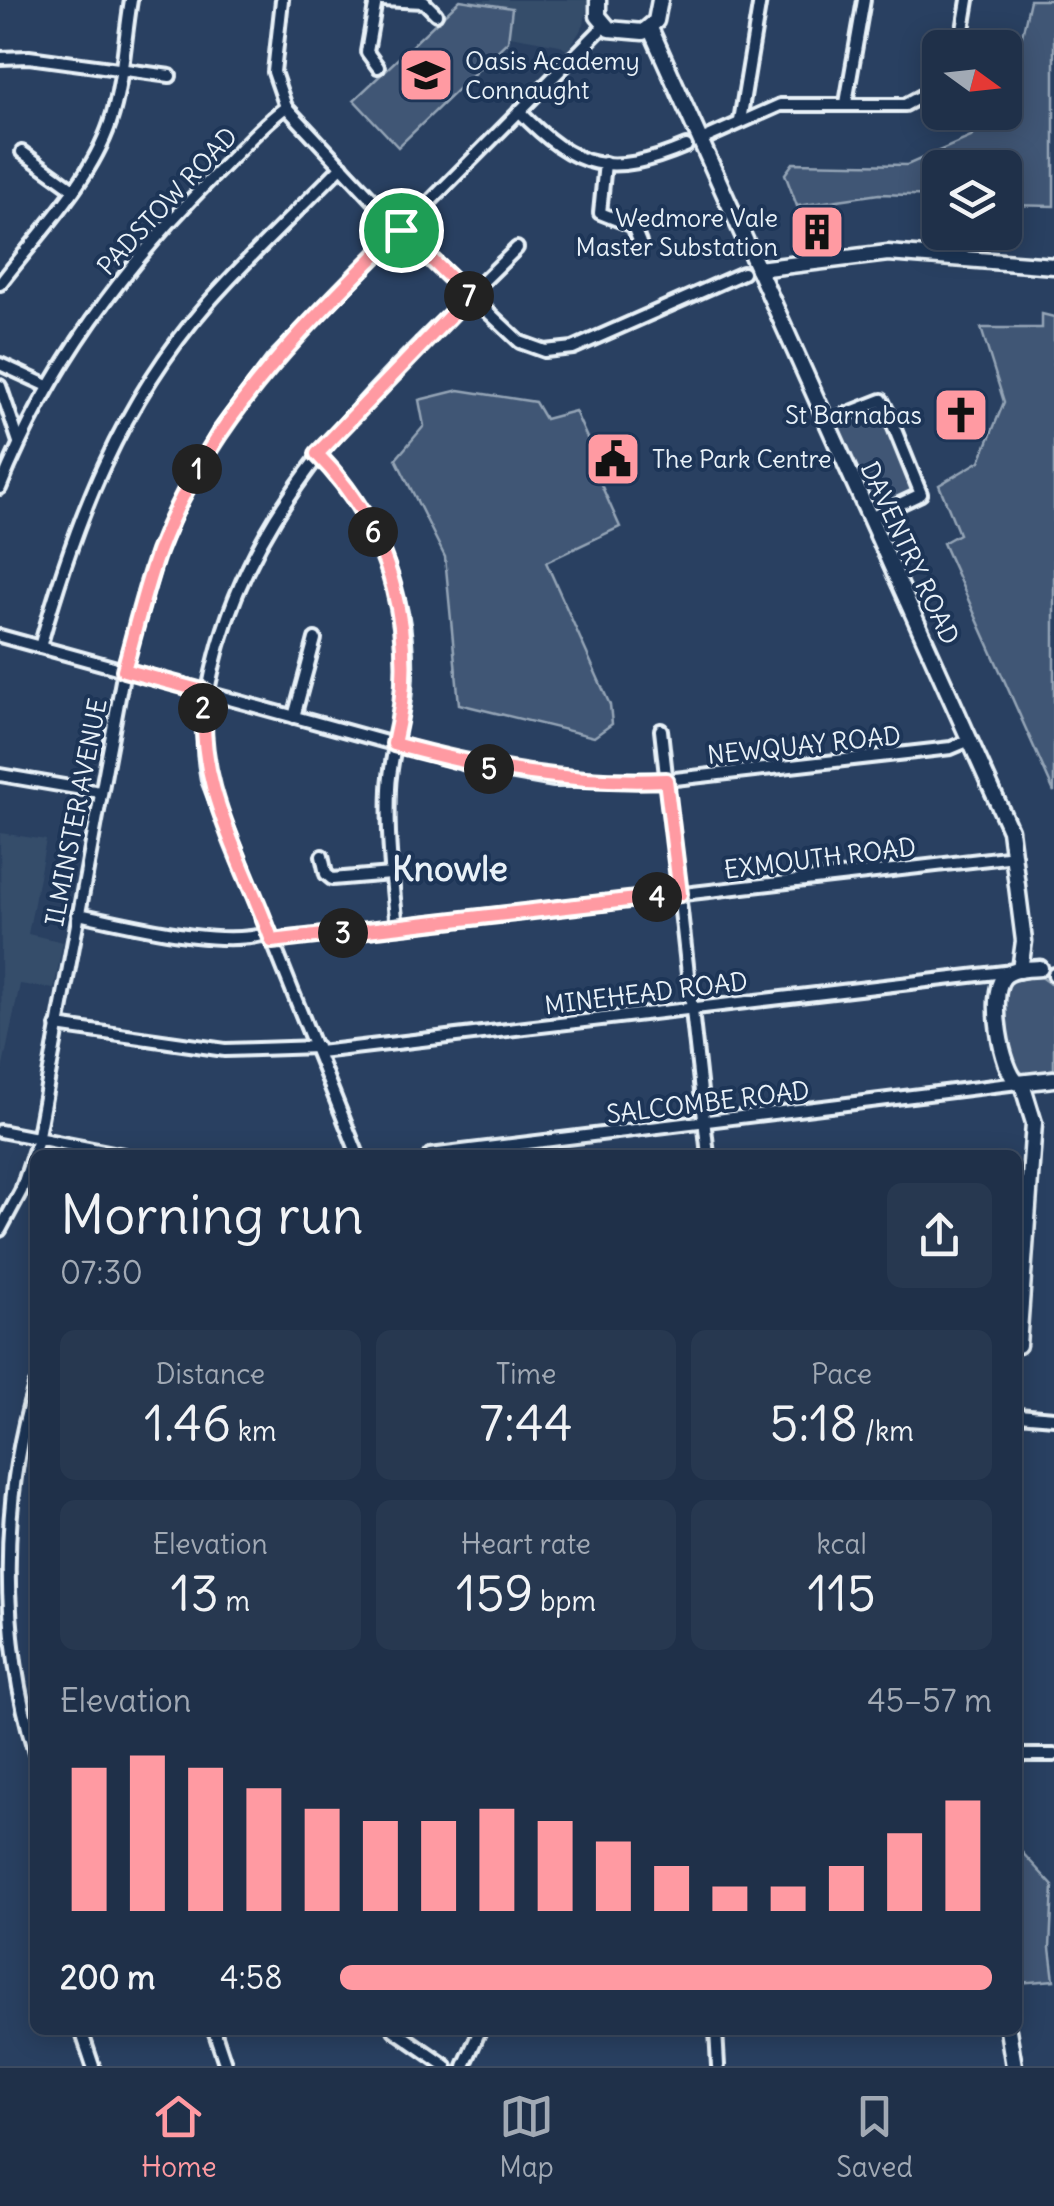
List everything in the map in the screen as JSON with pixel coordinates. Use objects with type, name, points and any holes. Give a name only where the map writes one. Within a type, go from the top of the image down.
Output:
[{"type":"street","points":[[0,284],[72,188],[106,134],[121,71],[131,0]]},
{"type":"street","points":[[282,0],[274,72],[286,107],[401,230],[520,342],[558,351],[751,271],[888,253],[1054,266]]},
{"type":"street","points":[[378,67],[367,52],[379,0],[424,2],[436,14]]},
{"type":"street","points":[[598,0],[598,14],[606,26],[618,32],[650,28],[660,0]]},
{"type":"street","points":[[740,121],[760,0]]},
{"type":"street","points":[[846,103],[864,0]]},
{"type":"street","points":[[963,30],[968,0]]},
{"type":"street","name":"ILMINSTER AVENUE","points":[[33,1150],[124,670],[158,552],[219,432],[274,359],[606,26]]},
{"type":"street","name":"DAVENTRY ROAD","points":[[650,28],[693,143],[826,422],[1010,830],[1024,941],[1031,960],[1050,973]]},
{"type":"street","points":[[0,58],[28,57],[170,76]]},
{"type":"street","points":[[519,112],[561,152],[605,163],[648,161],[784,104],[905,105],[922,96]]},
{"type":"street","name":"PADSTOW ROAD","points":[[0,488],[48,386],[88,322],[140,254],[286,107]]},
{"type":"street","points":[[22,152],[72,188]]},
{"type":"street","points":[[605,163],[600,213],[634,226],[640,244]]},
{"type":"street","points":[[40,647],[87,498],[144,391],[207,304],[342,166]]},
{"type":"street","points":[[356,1150],[208,780],[202,739],[206,692],[248,565],[277,510],[317,454],[517,248]]},
{"type":"street","points":[[0,364],[48,386]]},
{"type":"street","points":[[0,386],[19,442]]},
{"type":"street","points":[[826,422],[882,400],[887,410],[920,494],[870,518]]},
{"type":"street","points":[[317,454],[361,510],[396,592],[406,679],[389,786],[397,927]]},
{"type":"street","name":"NEWQUAY ROAD","points":[[0,636],[394,744],[498,771],[553,780],[666,780],[951,748],[970,740]]},
{"type":"street","points":[[294,717],[315,639]]},
{"type":"street","points":[[661,730],[707,1150]]},
{"type":"street","points":[[0,775],[100,792]]},
{"type":"street","points":[[322,856],[326,874],[332,879],[391,874]]},
{"type":"street","name":"EXMOUTH ROAD","points":[[78,914],[190,933],[271,937],[397,927],[1016,856]]},
{"type":"street","name":"DAVENTRY ROAD","points":[[1017,971],[1024,941]]},
{"type":"street","points":[[996,996],[1000,981],[1017,971],[1050,973]]},
{"type":"street","name":"MINEHEAD ROAD","points":[[57,1026],[181,1046],[288,1051],[1017,971]]},
{"type":"street","points":[[977,975],[991,980],[996,996],[1004,1062],[1001,1079],[991,1088]]},
{"type":"street","points":[[1004,1062],[1020,1084],[1034,1123]]},
{"type":"street","points":[[1020,1084],[1053,1080]]},
{"type":"street","points":[[1022,1290],[1034,1123],[1053,1080]]},
{"type":"street","name":"SALCOMBE ROAD","points":[[473,1150],[1020,1084]]},
{"type":"street","points":[[0,1131],[85,1150]]},
{"type":"street","name":"ILMINSTER AVENUE","points":[[0,1230],[21,1192],[30,1160]]},
{"type":"street","points":[[30,1406],[10,1485],[2,1614],[30,1737]]},
{"type":"street","points":[[1022,1416],[1054,1418]]},
{"type":"street","points":[[1022,1756],[1054,1755]]},
{"type":"street","points":[[83,2035],[93,2066]]},
{"type":"street","points":[[216,2035],[226,2066]]},
{"type":"street","points":[[401,2035],[446,2066]]},
{"type":"street","points":[[464,2066],[478,2035]]},
{"type":"street","points":[[716,2035],[718,2066]]},
{"type":"street","points":[[1009,2035],[1014,2066]]},
{"type":"shaded area","name":"Oasis Academy Connaught","points":[[460,0],[588,0],[584,25],[567,51],[560,45],[510,36],[398,147],[354,100]]},
{"type":"shaded area","name":"Oasis Academy Connaught","points":[[460,0],[512,8],[508,41],[398,147],[354,100]]},
{"type":"shaded area","points":[[1030,0],[1054,0],[1054,206],[1022,205],[1022,150],[941,150],[979,130],[1022,130],[1022,36]]},
{"type":"shaded area","points":[[922,158],[922,195],[879,194],[797,206],[785,174],[793,163],[907,165]]},
{"type":"shaded area","points":[[1042,314],[1054,317],[1054,792],[943,543],[959,534],[939,485],[980,461],[1004,402],[981,328],[1042,328]]},
{"type":"shaded area","points":[[459,390],[535,402],[545,419],[575,411],[595,456],[591,462],[620,527],[546,562],[610,705],[612,724],[594,737],[459,704],[445,557],[396,459],[424,426],[419,400]]},
{"type":"shaded area","points":[[874,406],[884,412],[919,492],[873,512],[834,424]]},
{"type":"shaded area","points":[[0,833],[46,840],[28,934],[63,942],[54,989],[20,984],[2,1071]]},
{"type":"shaded area","points":[[1037,974],[1054,986],[1054,1069],[1025,1076],[1011,1061],[1002,992],[1013,978]]},
{"type":"shaded area","points":[[1022,1852],[1053,1886],[1050,1948],[1054,1980],[1022,1983]]},
{"type":"place","name":"Oasis Academy Connaught","points":[[426,75]]},
{"type":"place","name":"Wedmore Vale Master Substation","points":[[817,232]]},
{"type":"place","name":"St Barnabas","points":[[961,415]]},
{"type":"place","name":"The Park Centre","points":[[613,459]]},
{"type":"district","name":"Knowle","points":[[450,869]]},
{"type":"route","points":[[401,230],[469,296],[317,454],[361,510],[396,592],[406,679],[394,744],[498,771],[553,780],[666,780],[680,894],[272,941],[208,780],[202,739],[206,692],[124,670],[158,552],[182,498],[219,432],[274,359],[401,230]]}]
